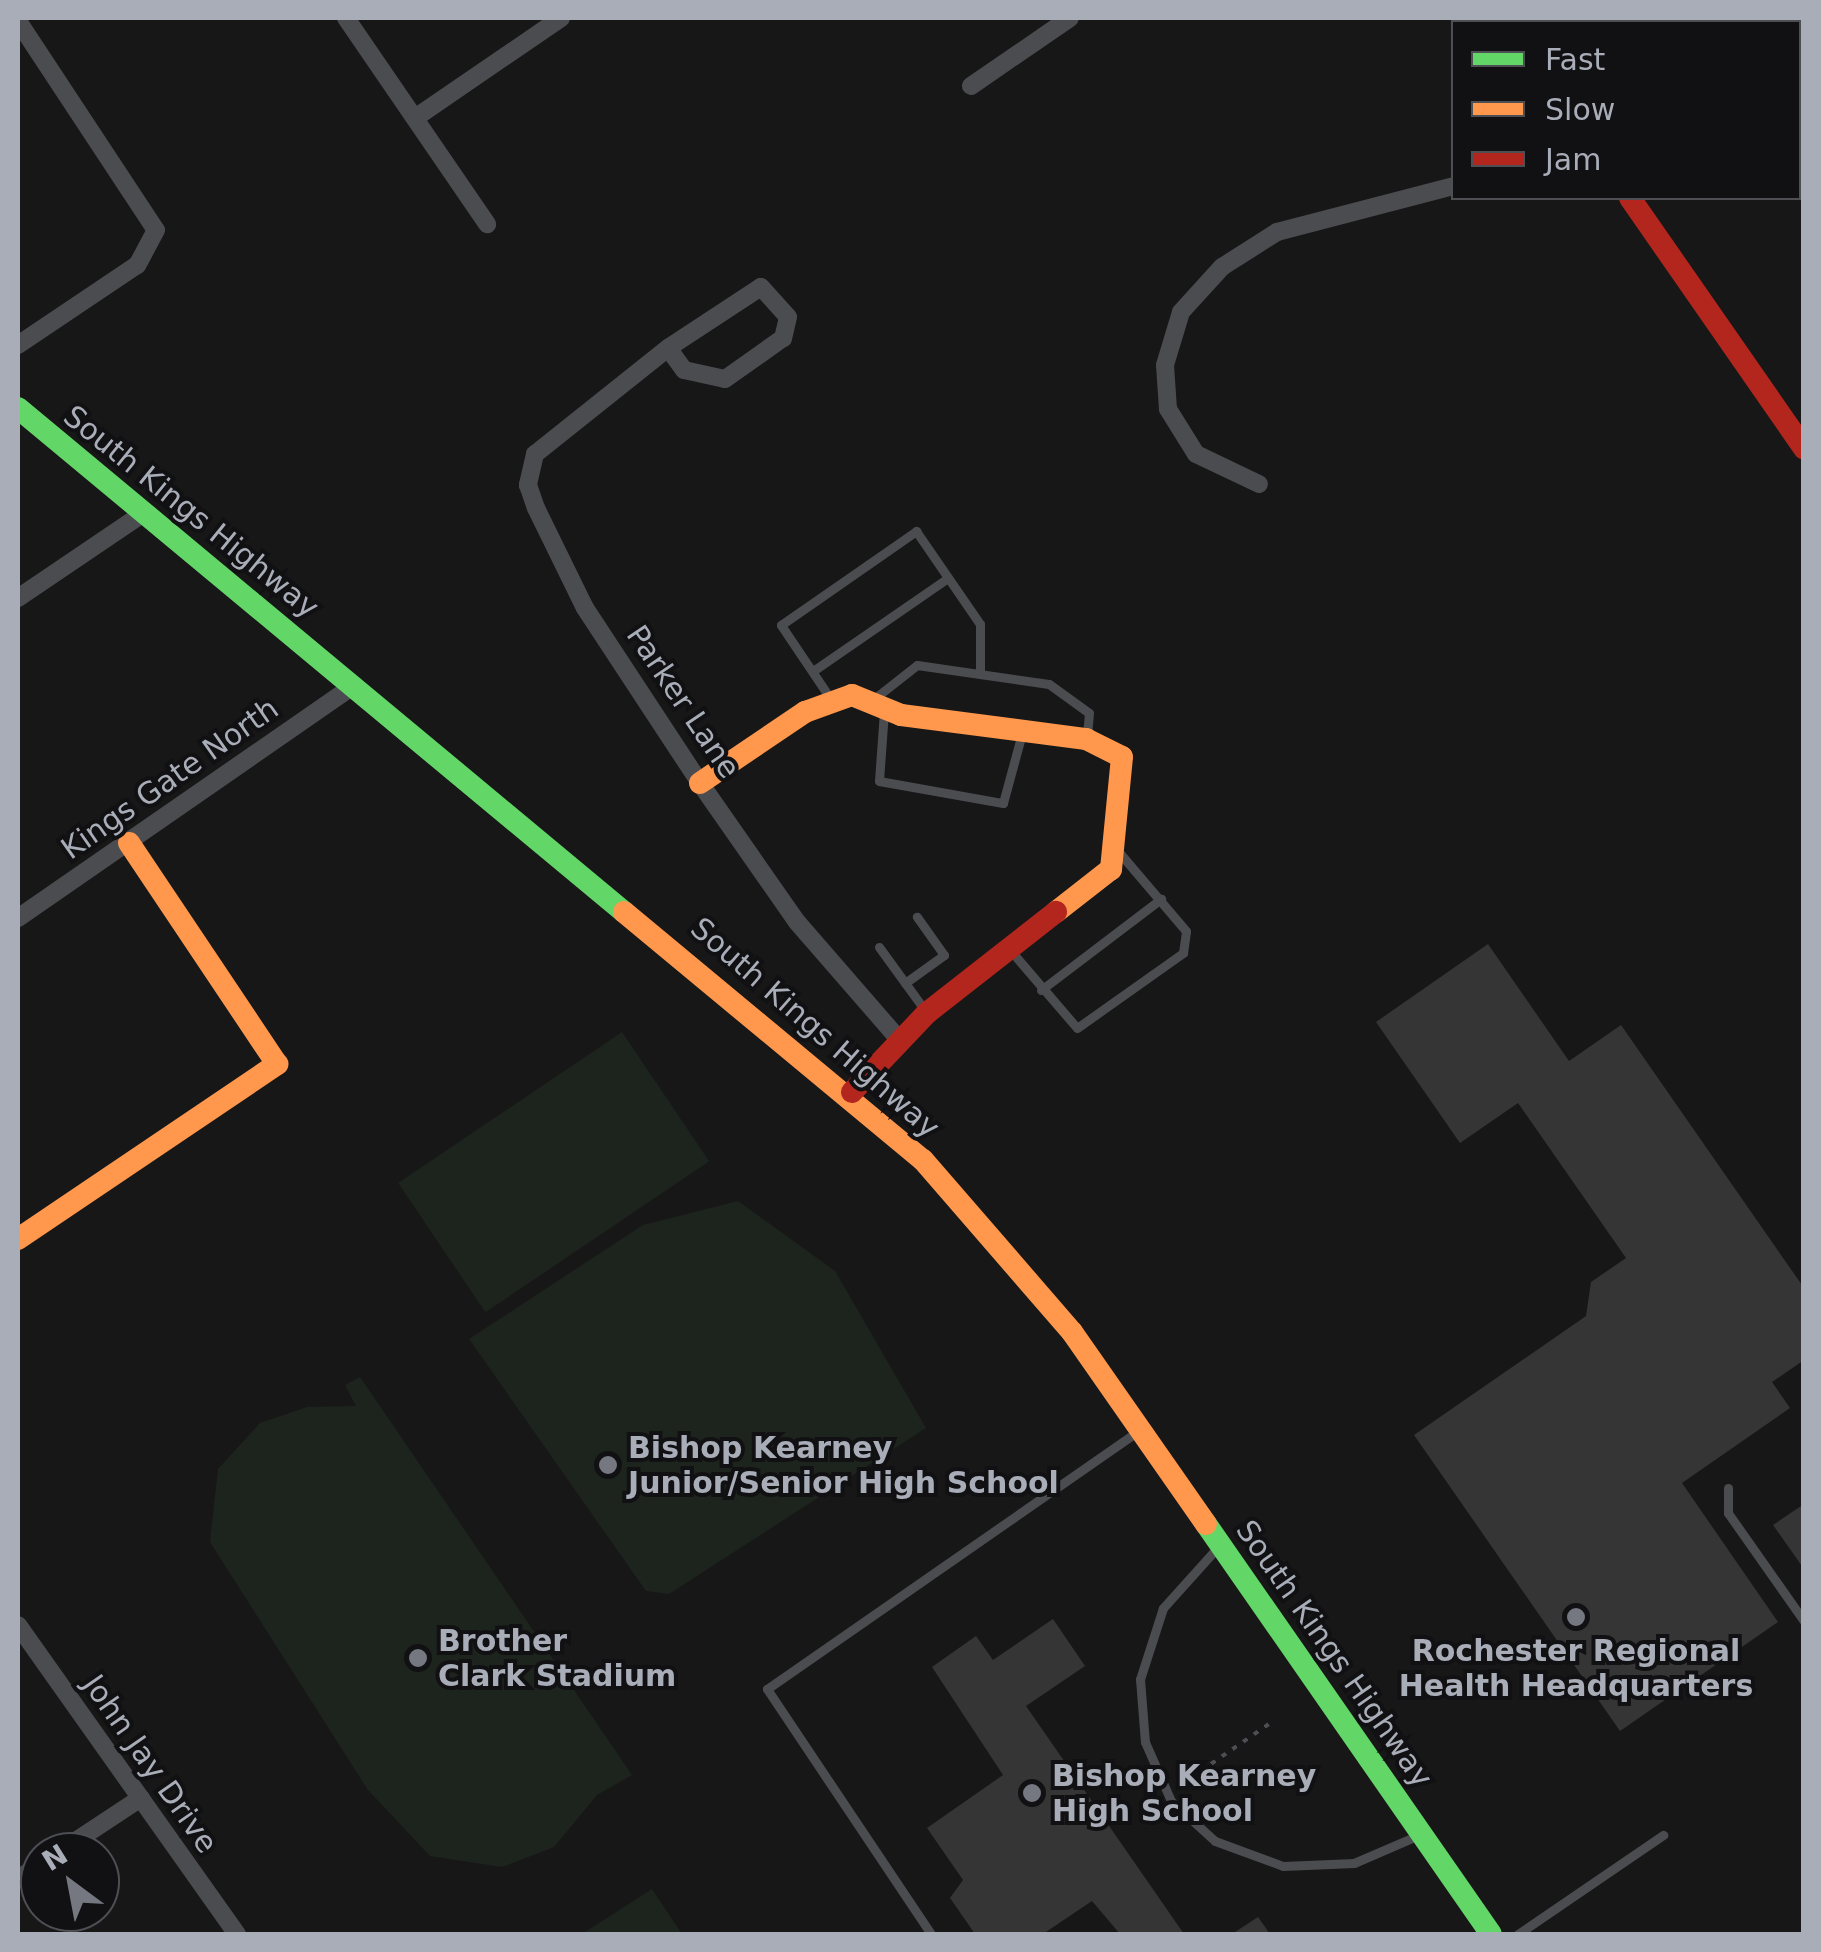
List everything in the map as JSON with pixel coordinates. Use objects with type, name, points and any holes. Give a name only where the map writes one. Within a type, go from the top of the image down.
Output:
[{"type":"main road","points":[[1631,200],[1804,448]]},
{"type":"main road","name":"South Kings Highway","points":[[18,408],[852,1092],[1000,1240],[1142,1429],[1491,1934]]},
{"type":"main road","points":[[700,783],[830,698],[880,703],[1022,733],[1086,739],[1122,757],[1116,849],[1101,880],[926,1012],[852,1092]]},
{"type":"main road","points":[[18,1239],[277,1064],[129,843]]},
{"type":"street","points":[[346,18],[487,224]]},
{"type":"street","points":[[416,118],[561,18]]},
{"type":"street","points":[[971,86],[1070,18]]},
{"type":"street","points":[[18,20],[156,230],[137,265],[18,345]]},
{"type":"street","points":[[1259,484],[1196,454],[1168,409],[1165,365],[1182,312],[1222,267],[1278,232],[1451,187]]},
{"type":"street","name":"Parker Lane","points":[[668,348],[698,380],[725,379],[784,338],[788,317],[770,291],[750,289],[668,348],[535,454],[528,485],[585,608],[700,783],[796,922],[898,1038]]},
{"type":"street","points":[[18,598],[145,512]]},
{"type":"street","name":"Kings Gate North","points":[[18,918],[354,685]]},
{"type":"street","name":"John Jay Drive","points":[[18,1625],[237,1934]]},
{"type":"street","points":[[89,1832],[141,1798]]},
{"type":"lane","points":[[830,698],[780,625],[916,531],[980,624],[980,672]]},
{"type":"lane","points":[[813,671],[948,578]]},
{"type":"lane","points":[[1022,733],[1003,802],[888,784],[875,773],[880,703],[917,665],[980,672],[1074,694],[1089,713],[1086,739]]},
{"type":"lane","points":[[1010,949],[1076,1028],[1169,964],[1188,942],[1161,899],[1116,849]]},
{"type":"lane","points":[[1041,990],[1161,899]]},
{"type":"lane","points":[[905,983],[944,955],[916,917]]},
{"type":"lane","points":[[879,947],[926,1012]]},
{"type":"lane","points":[[931,1934],[768,1689],[1142,1429]]},
{"type":"lane","points":[[1728,1488],[1728,1513],[1804,1620]]},
{"type":"lane","points":[[1221,1544],[1163,1608],[1145,1652],[1139,1709],[1167,1794],[1215,1840],[1283,1866],[1354,1863],[1422,1834]]},
{"type":"lane","points":[[1518,1934],[1664,1835]]},
{"type":"path","points":[[1167,1794],[1269,1724]]},
{"type":"shaded area","points":[[622,1032],[709,1161],[485,1312],[398,1183]]},
{"type":"shaded area","points":[[738,1201],[835,1271],[926,1428],[669,1594],[646,1591],[469,1339],[643,1225]]},
{"type":"shaded area","name":"Brother Clark Stadium","points":[[360,1377],[632,1775],[597,1795],[554,1847],[502,1867],[430,1856],[368,1790],[210,1542],[218,1469],[260,1423],[307,1407],[356,1406],[345,1385]]},
{"type":"shaded area","points":[[652,1889],[682,1934],[582,1934]]},
{"type":"building","points":[[1488,944],[1569,1061],[1621,1025],[1804,1288],[1804,1360],[1772,1382],[1790,1408],[1682,1483],[1778,1622],[1620,1731],[1414,1435],[1586,1316],[1591,1282],[1626,1258],[1518,1103],[1460,1143],[1376,1022]]},
{"type":"building","points":[[1804,1504],[1804,1569],[1773,1525]]},
{"type":"building","name":"Bishop Kearney High School","points":[[1053,1619],[1085,1666],[1026,1706],[1184,1934],[1120,1934],[1092,1901],[1043,1934],[975,1934],[950,1898],[963,1880],[927,1828],[1003,1775],[932,1667],[976,1636],[993,1660]]},
{"type":"building","name":"Bishop Kearney High School","points":[[1258,1917],[1270,1934],[1232,1934]]},
{"type":"traffic: fast","points":[[18,408],[624,912]]},
{"type":"traffic: fast","points":[[1206,1524],[1491,1934]]},
{"type":"traffic: slow","points":[[700,783],[805,712],[852,695],[901,715],[1086,739],[1122,757],[1111,869],[1056,912]]},
{"type":"traffic: slow","points":[[18,1239],[277,1064],[129,843]]},
{"type":"traffic: slow","points":[[624,912],[923,1160],[1072,1332],[1206,1524]]},
{"type":"traffic: jam","points":[[1631,200],[1804,448]]},
{"type":"traffic: jam","points":[[852,1092],[927,1013],[1056,912]]},
{"type":"place","name":"Bishop Kearney Junior/Senior High School","points":[[608,1465]]},
{"type":"place","name":"Rochester Regional Health Headquarters","points":[[1576,1617]]},
{"type":"place","name":"Brother Clark Stadium","points":[[418,1658]]},
{"type":"place","name":"Bishop Kearney High School","points":[[1032,1793]]}]
